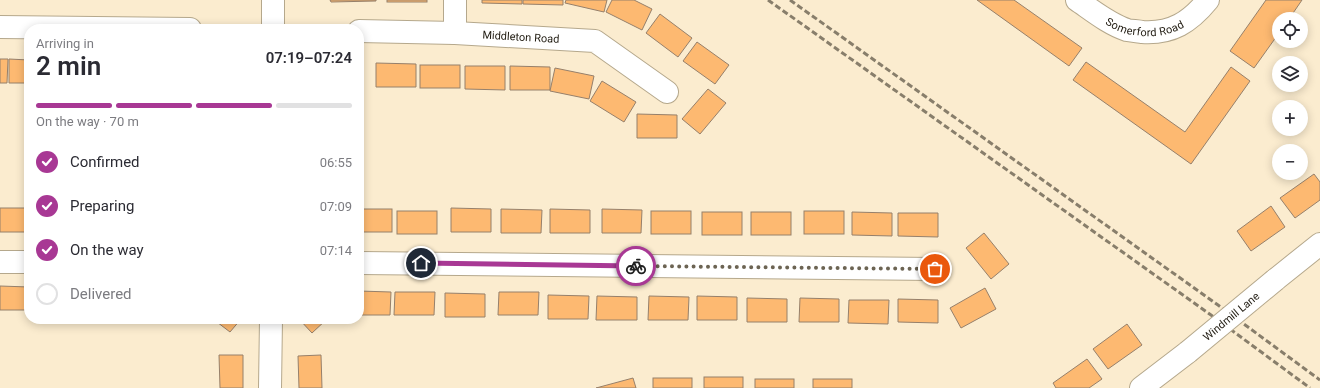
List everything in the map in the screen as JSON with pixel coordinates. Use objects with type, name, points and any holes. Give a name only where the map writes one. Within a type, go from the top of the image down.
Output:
[{"type":"street","points":[[273,0],[273,24]]},
{"type":"street","points":[[455,0],[455,33]]},
{"type":"street","name":"Somerford Road","points":[[1077,0],[1103,18],[1128,30],[1152,32],[1178,27],[1196,15],[1208,0]]},
{"type":"street","points":[[0,27],[24,27]]},
{"type":"street","name":"Middleton Road","points":[[364,31],[455,33],[595,41],[667,92]]},
{"type":"street","name":"Windmill Lane","points":[[1141,388],[1188,352],[1320,244]]},
{"type":"street","points":[[0,262],[24,262]]},
{"type":"street","points":[[364,263],[935,269]]},
{"type":"street","points":[[270,388],[271,324]]},
{"type":"building","points":[[330,0],[376,0],[376,1],[331,2]]},
{"type":"building","points":[[387,0],[427,0],[427,2],[387,2]]},
{"type":"building","points":[[482,0],[522,0],[522,4],[482,3]]},
{"type":"building","points":[[523,0],[563,0],[563,5],[523,4]]},
{"type":"building","points":[[566,0],[607,0],[604,12],[565,3]]},
{"type":"building","points":[[612,0],[634,0],[652,9],[642,30],[606,12]]},
{"type":"building","points":[[977,0],[1014,0],[1082,48],[1069,66]]},
{"type":"building","points":[[1266,0],[1302,0],[1294,12],[1272,12],[1272,43],[1254,68],[1230,51]]},
{"type":"building","points":[[660,14],[692,38],[678,57],[646,33]]},
{"type":"building","points":[[697,42],[729,65],[715,84],[683,61]]},
{"type":"building","points":[[0,59],[8,59],[7,83],[0,83]]},
{"type":"building","points":[[9,59],[24,60],[24,83],[9,83]]},
{"type":"building","points":[[1086,62],[1185,132],[1231,67],[1250,81],[1191,164],[1073,80]]},
{"type":"building","points":[[376,63],[416,64],[416,87],[376,87]]},
{"type":"building","points":[[420,65],[460,65],[460,88],[420,88]]},
{"type":"building","points":[[465,66],[505,66],[505,90],[465,89]]},
{"type":"building","points":[[510,66],[550,67],[550,90],[510,90]]},
{"type":"building","points":[[555,68],[594,76],[589,99],[550,91]]},
{"type":"building","points":[[602,81],[636,102],[624,122],[590,101]]},
{"type":"building","points":[[708,89],[726,103],[700,134],[682,119]]},
{"type":"building","points":[[637,114],[677,115],[677,138],[637,138]]},
{"type":"building","points":[[1314,174],[1320,182],[1320,200],[1295,218],[1280,198],[1306,180],[1308,180],[1308,178]]},
{"type":"building","points":[[1271,206],[1285,227],[1251,251],[1237,231]]},
{"type":"building","points":[[0,208],[24,208],[24,232],[0,232]]},
{"type":"building","points":[[451,208],[491,209],[491,232],[451,232]]},
{"type":"building","points":[[364,209],[392,209],[392,232],[364,232]]},
{"type":"building","points":[[501,209],[542,210],[541,233],[501,233]]},
{"type":"building","points":[[550,209],[590,210],[590,233],[550,233]]},
{"type":"building","points":[[602,209],[642,210],[641,233],[602,233]]},
{"type":"building","points":[[397,211],[437,211],[437,234],[397,234]]},
{"type":"building","points":[[651,211],[691,211],[691,234],[651,234]]},
{"type":"building","points":[[804,211],[844,211],[844,234],[804,234]]},
{"type":"building","points":[[702,212],[742,212],[742,235],[702,235]]},
{"type":"building","points":[[751,212],[791,212],[791,235],[751,235]]},
{"type":"building","points":[[852,212],[892,213],[892,236],[852,235]]},
{"type":"building","points":[[898,213],[938,213],[938,237],[898,236]]},
{"type":"building","points":[[984,233],[1009,264],[991,279],[966,248]]},
{"type":"building","points":[[0,286],[24,287],[24,310],[0,310]]},
{"type":"building","points":[[985,288],[996,309],[961,328],[950,308]]},
{"type":"building","points":[[364,291],[391,292],[390,315],[364,315]]},
{"type":"building","points":[[395,292],[435,292],[434,315],[394,315]]},
{"type":"building","points":[[499,292],[539,292],[538,315],[498,315]]},
{"type":"building","points":[[445,293],[485,294],[485,317],[445,317]]},
{"type":"building","points":[[548,295],[589,296],[588,319],[548,319]]},
{"type":"building","points":[[597,296],[637,297],[637,320],[596,320]]},
{"type":"building","points":[[649,296],[689,297],[688,320],[648,320]]},
{"type":"building","points":[[697,296],[737,297],[737,320],[697,320]]},
{"type":"building","points":[[747,298],[787,299],[787,322],[747,322]]},
{"type":"building","points":[[800,298],[839,299],[839,322],[799,322]]},
{"type":"building","points":[[898,299],[938,300],[938,323],[898,322]]},
{"type":"building","points":[[849,300],[889,300],[888,324],[848,323]]},
{"type":"building","points":[[220,324],[237,324],[230,332]]},
{"type":"building","points":[[304,324],[322,324],[312,333]]},
{"type":"building","points":[[1127,324],[1142,345],[1108,369],[1093,349]]},
{"type":"building","points":[[219,355],[243,355],[243,388],[220,388]]},
{"type":"building","points":[[321,355],[322,388],[299,388],[298,356]]},
{"type":"building","points":[[1087,359],[1102,379],[1089,388],[1056,388],[1053,383]]},
{"type":"building","points":[[704,377],[743,377],[743,388],[704,388]]},
{"type":"building","points":[[633,378],[636,388],[596,388]]},
{"type":"building","points":[[653,378],[692,378],[692,388],[653,388]]},
{"type":"building","points":[[755,379],[794,379],[794,388],[755,388]]},
{"type":"building","points":[[813,379],[852,379],[852,388],[813,388]]},
{"type":"railway","points":[[768,0],[1211,315],[1310,388]]},
{"type":"railway","points":[[790,0],[1218,305],[1320,380]]},
{"type":"way so far","points":[[636,266],[935,269]]},
{"type":"route","points":[[421,263],[636,266]]}]
